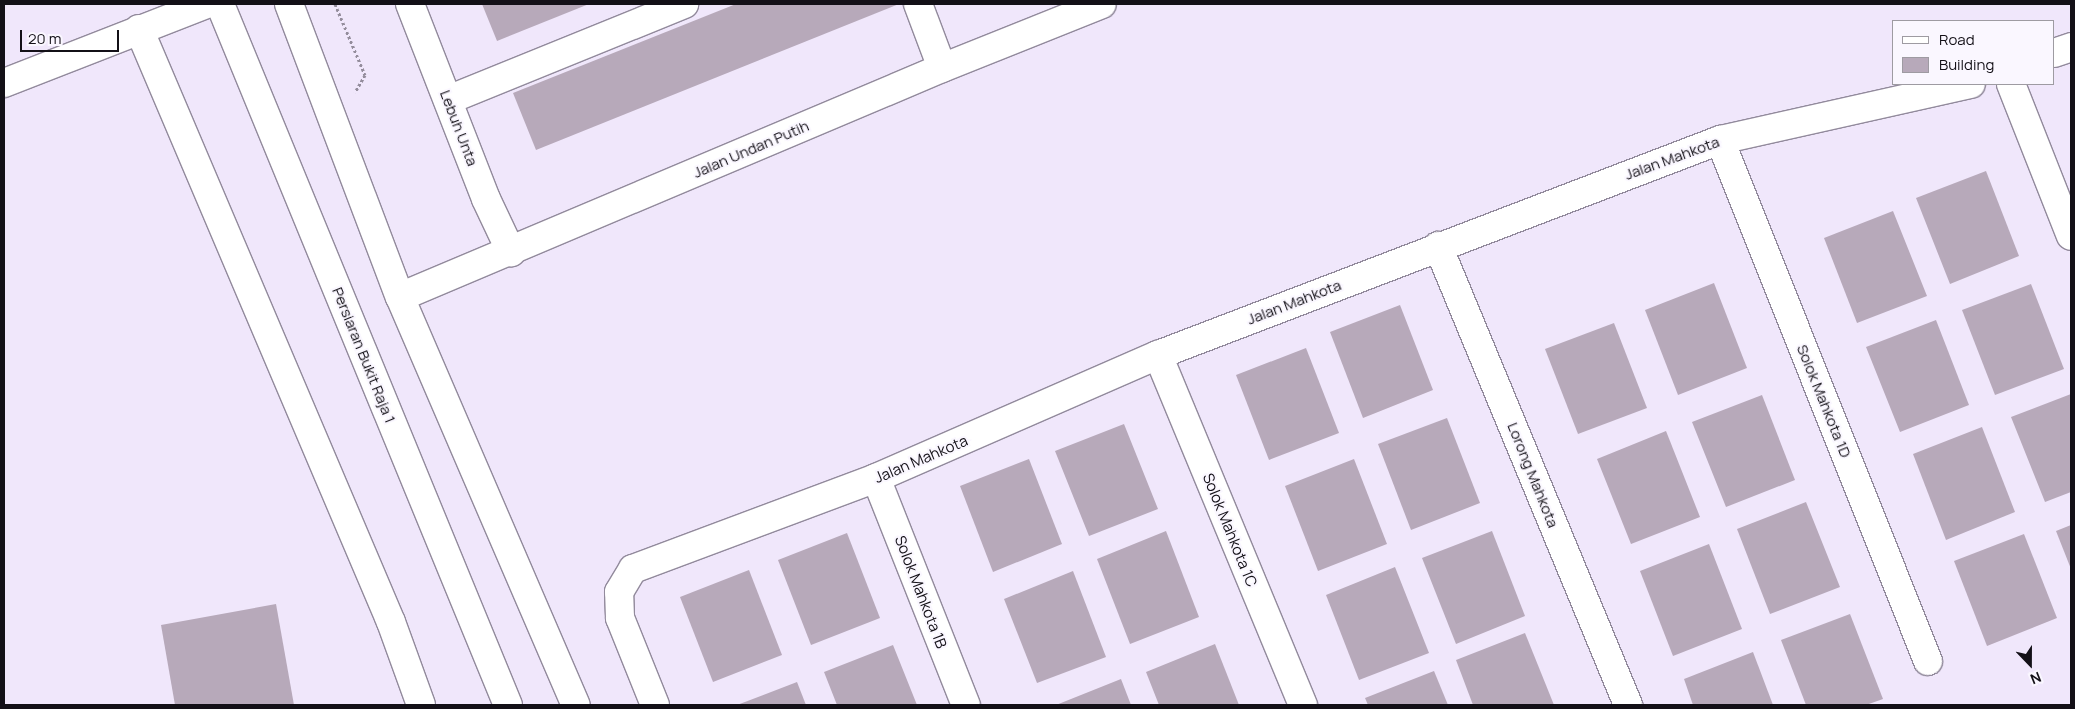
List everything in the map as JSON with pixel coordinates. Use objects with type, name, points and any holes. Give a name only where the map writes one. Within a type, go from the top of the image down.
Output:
[{"type":"street","points":[[4,84],[206,4]]},
{"type":"street","name":"Persiaran Bukit Raja 1","points":[[220,4],[508,705]]},
{"type":"street","points":[[289,4],[400,297],[576,705]]},
{"type":"street","name":"Lebuh Unta","points":[[410,4],[486,199],[511,252]]},
{"type":"street","points":[[448,100],[684,4]]},
{"type":"street","points":[[918,4],[942,68]]},
{"type":"street","name":"Jalan Undan Putih","points":[[400,297],[511,252],[942,68],[1102,4]]},
{"type":"street","points":[[140,29],[390,622],[421,705]]},
{"type":"street","points":[[2055,53],[2071,47]]},
{"type":"street","name":"Jalan Mahkota","points":[[656,705],[620,618],[619,592],[633,569],[876,478],[1158,355],[1438,246],[1720,140],[1967,85]]},
{"type":"street","points":[[2011,85],[2071,236]]},
{"type":"street","name":"Solok Mahkota 1D","points":[[1720,140],[1928,661]]},
{"type":"street","name":"Lorong Mahkota","points":[[1438,246],[1628,705]]},
{"type":"street","name":"Solok Mahkota 1C","points":[[1158,355],[1302,705]]},
{"type":"street","name":"Solok Mahkota 1B","points":[[876,478],[966,705]]},
{"type":"path","points":[[335,4],[365,75],[335,125]]},
{"type":"building","points":[[482,4],[589,4],[497,41]]},
{"type":"building","points":[[736,4],[899,4],[536,150],[513,93]]},
{"type":"building","points":[[1986,171],[2019,256],[1950,284],[1916,198]]},
{"type":"building","points":[[1893,211],[1927,296],[1857,323],[1824,238]]},
{"type":"building","points":[[1714,283],[1747,368],[1678,395],[1645,310]]},
{"type":"building","points":[[2031,284],[2064,369],[1995,395],[1962,310]]},
{"type":"building","points":[[1400,305],[1433,390],[1363,418],[1330,332]]},
{"type":"building","points":[[1936,320],[1969,405],[1900,432],[1866,347]]},
{"type":"building","points":[[1614,323],[1647,408],[1578,434],[1545,349]]},
{"type":"building","points":[[1306,348],[1339,433],[1269,460],[1236,375]]},
{"type":"building","points":[[2071,394],[2071,492],[2045,502],[2011,417]]},
{"type":"building","points":[[1762,395],[1795,480],[1726,507],[1692,422]]},
{"type":"building","points":[[1447,418],[1480,503],[1411,530],[1378,444]]},
{"type":"building","points":[[1124,424],[1158,509],[1089,536],[1055,451]]},
{"type":"building","points":[[1982,427],[2015,512],[1946,540],[1913,454]]},
{"type":"building","points":[[1666,431],[1700,517],[1631,544],[1597,459]]},
{"type":"building","points":[[1029,459],[1062,544],[993,572],[960,486]]},
{"type":"building","points":[[1354,459],[1387,544],[1318,571],[1285,486]]},
{"type":"building","points":[[1806,502],[1840,587],[1770,614],[1737,529]]},
{"type":"building","points":[[2071,525],[2071,569],[2056,531]]},
{"type":"building","points":[[1166,531],[1199,617],[1130,644],[1097,559]]},
{"type":"building","points":[[1492,531],[1525,616],[1456,644],[1422,558]]},
{"type":"building","points":[[847,533],[880,618],[811,645],[778,560]]},
{"type":"building","points":[[2024,534],[2057,618],[1987,646],[1954,561]]},
{"type":"building","points":[[1709,544],[1742,629],[1673,656],[1640,571]]},
{"type":"building","points":[[1395,567],[1429,653],[1359,680],[1326,595]]},
{"type":"building","points":[[749,570],[782,655],[713,682],[680,597]]},
{"type":"building","points":[[1073,571],[1106,657],[1037,683],[1004,599]]},
{"type":"building","points":[[276,604],[294,705],[175,705],[161,625]]},
{"type":"building","points":[[1850,614],[1883,699],[1866,705],[1806,705],[1781,640]]},
{"type":"building","points":[[1525,633],[1554,705],[1473,705],[1456,660]]},
{"type":"building","points":[[1215,644],[1239,705],[1159,705],[1146,672]]},
{"type":"building","points":[[893,645],[917,705],[837,705],[824,672]]},
{"type":"building","points":[[1753,652],[1773,705],[1693,705],[1684,679]]},
{"type":"building","points":[[1434,671],[1448,705],[1368,705],[1365,698]]},
{"type":"building","points":[[1121,679],[1131,705],[1056,705]]},
{"type":"building","points":[[797,682],[806,705],[737,705]]}]
